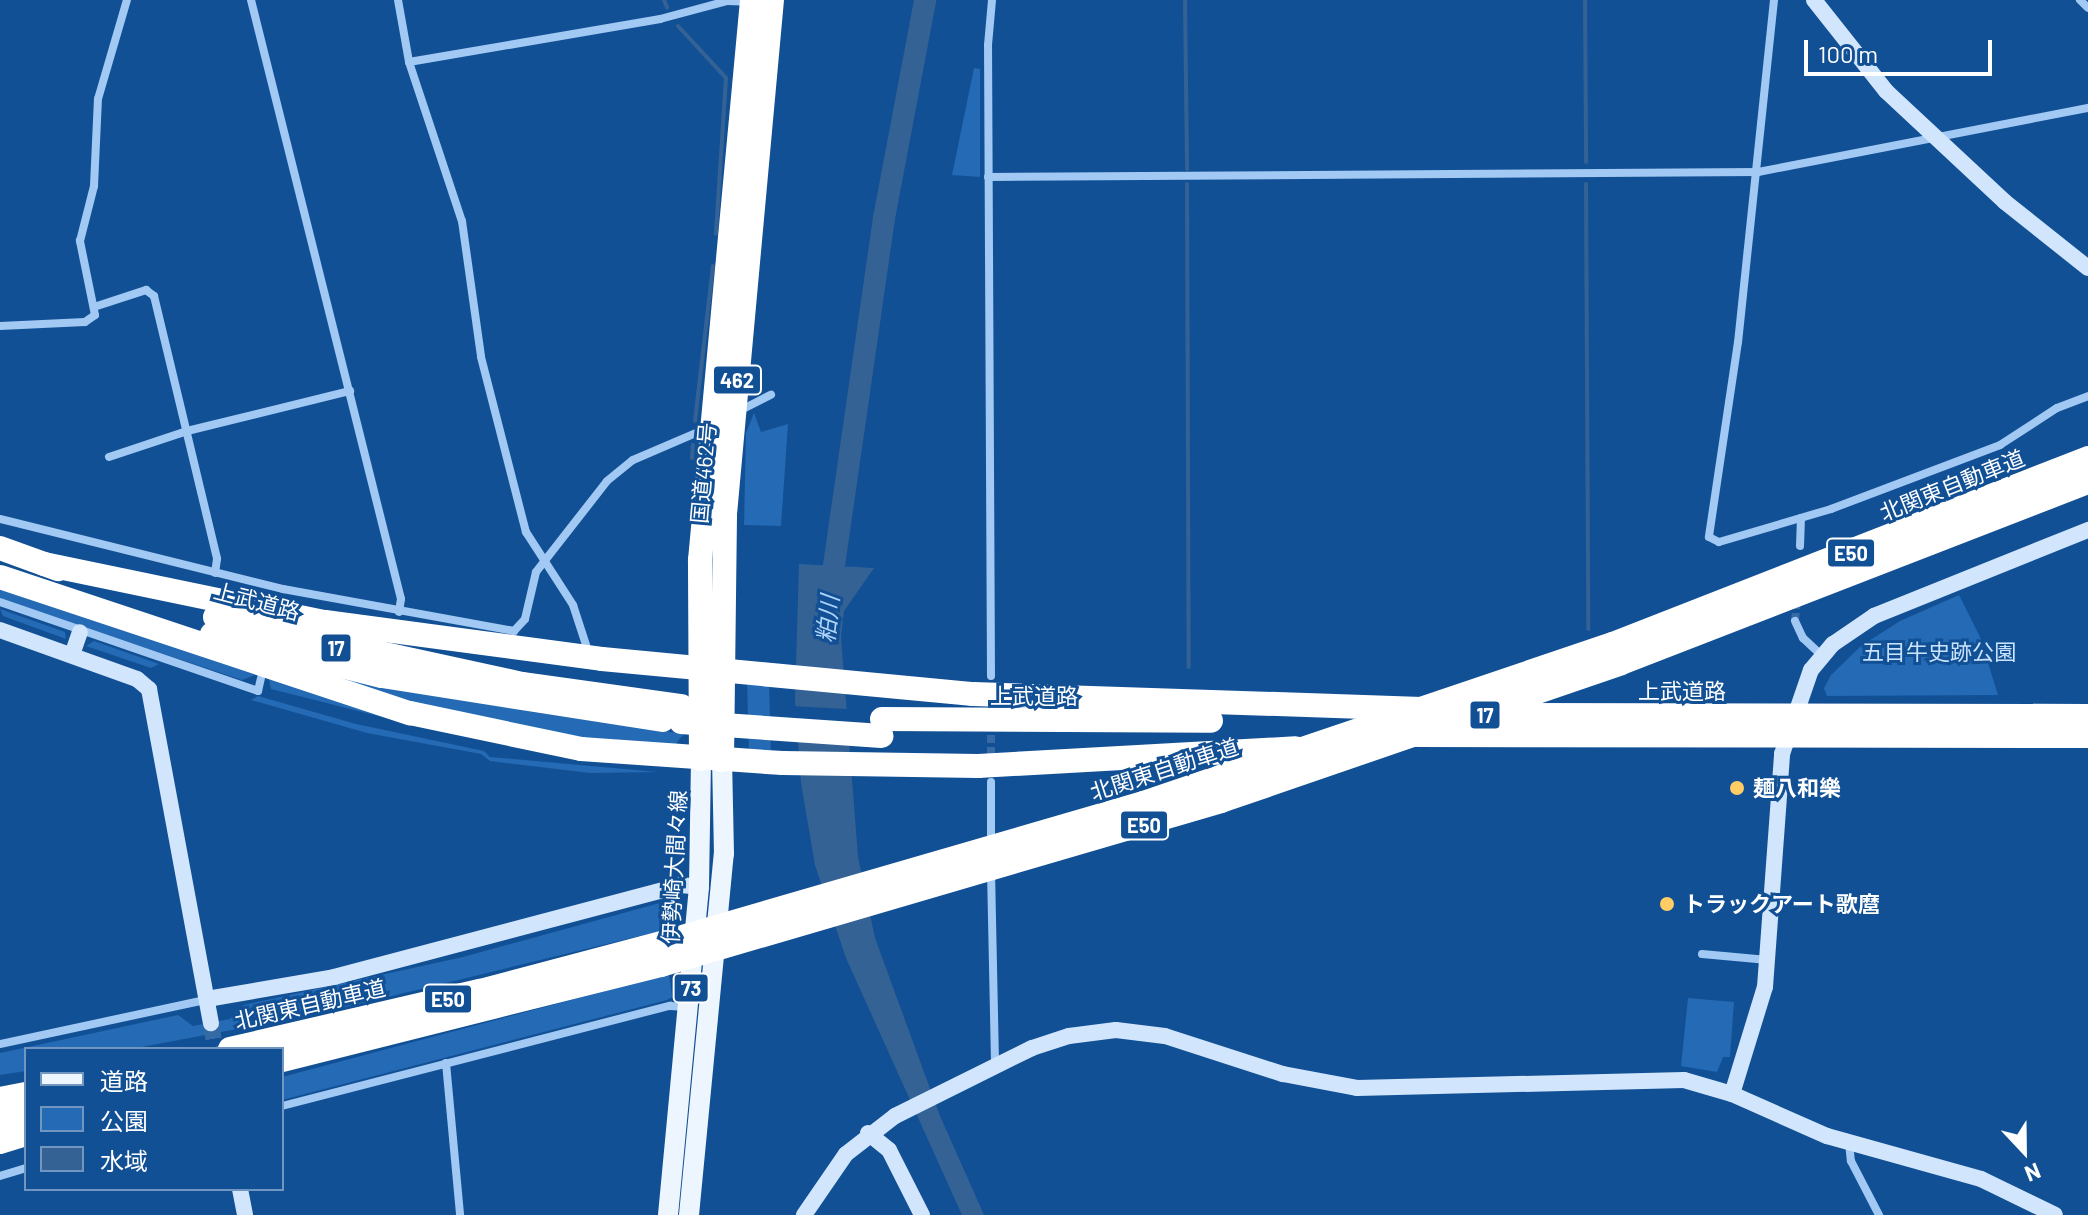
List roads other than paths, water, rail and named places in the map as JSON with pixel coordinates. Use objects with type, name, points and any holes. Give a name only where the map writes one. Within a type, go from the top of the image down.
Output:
[{"type":"highway","name":"国道462号","points":[[712,760],[709,670],[723,420],[762,2]]},
{"type":"highway","name":"北関東自動車道","points":[[1617,653],[2088,458]]},
{"type":"highway","name":"北関東自動車道","points":[[284,1061],[1221,801],[2088,482]]},
{"type":"highway","name":"上武道路","points":[[0,548],[44,564],[315,643],[681,714]]},
{"type":"highway","points":[[44,564],[325,622],[709,670],[882,686],[1195,705],[1388,706],[1492,715]]},
{"type":"highway","points":[[4,572],[64,600],[449,724],[581,749],[712,760],[978,766],[1334,746],[1396,736]]},
{"type":"highway","name":"上武道路","points":[[4,572],[121,607],[382,676],[681,714],[882,727],[1396,736],[2088,716]]},
{"type":"highway","points":[[64,600],[121,607]]},
{"type":"highway","name":"上武道路","points":[[882,727],[1492,715],[2088,736]]},
{"type":"highway","name":"北関東自動車道","points":[[239,1047],[480,991],[663,954]]},
{"type":"highway","points":[[0,1085],[24,1080]]},
{"type":"highway","points":[[0,1099],[24,1094]]},
{"type":"highway","points":[[0,1121],[24,1115]]},
{"type":"highway","points":[[0,1142],[24,1135]]},
{"type":"main road","name":"伊勢崎大間々線","points":[[668,1215],[712,760]]},
{"type":"main road","name":"伊勢崎大間々線","points":[[689,1215],[724,854],[712,760]]},
{"type":"street","points":[[0,326],[85,322],[94,318],[97,306],[80,241],[94,186],[98,99],[127,0]]},
{"type":"street","points":[[251,0],[401,599],[399,612]]},
{"type":"street","points":[[398,0],[409,62],[462,221],[481,357],[526,532],[573,605],[590,657]]},
{"type":"street","points":[[991,676],[988,177],[992,0]]},
{"type":"street","points":[[1774,0],[1758,172],[1709,537],[1719,542],[1801,518],[2000,445],[2057,408],[2088,396]]},
{"type":"street","points":[[1814,0],[1872,76],[1934,136],[2088,268]]},
{"type":"street","points":[[2080,0],[2088,8]]},
{"type":"street","points":[[409,62],[660,19],[727,1],[762,2]]},
{"type":"street","points":[[988,177],[1758,172],[2088,108]]},
{"type":"street","points":[[97,306],[151,291],[217,559],[215,573]]},
{"type":"street","points":[[109,457],[187,431],[350,391]]},
{"type":"street","points":[[0,519],[283,589],[399,612],[518,630],[526,615],[533,578],[543,561],[615,474],[651,451],[771,395]]},
{"type":"street","points":[[1800,546],[1801,518]]},
{"type":"street","points":[[1732,1094],[1754,1034],[1768,960],[1790,726],[1803,684],[1822,656],[1874,616],[2088,530]]},
{"type":"street","points":[[280,603],[283,589]]},
{"type":"street","points":[[0,602],[258,691],[261,678]]},
{"type":"street","points":[[1795,621],[1803,638],[1822,656]]},
{"type":"street","points":[[0,630],[137,679],[152,696],[211,1023]]},
{"type":"street","points":[[72,655],[80,632]]},
{"type":"street","points":[[989,1067],[991,782]]},
{"type":"street","points":[[0,1044],[207,999],[334,977],[681,885],[699,887]]},
{"type":"street","points":[[1702,954],[1768,960]]},
{"type":"street","points":[[284,1105],[670,1006],[689,1008]]},
{"type":"street","points":[[804,1215],[835,1168],[868,1133],[895,1116],[989,1067],[1054,1040],[1116,1030],[1165,1036],[1328,1085],[1392,1088],[1654,1077],[1732,1094],[1849,1143],[1981,1179],[2055,1215]]},
{"type":"street","points":[[446,1063],[460,1215]]},
{"type":"street","points":[[868,1133],[889,1150],[922,1215]]},
{"type":"street","points":[[1849,1143],[1851,1161],[1879,1215]]},
{"type":"street","points":[[0,1176],[24,1169]]},
{"type":"street","points":[[240,1191],[245,1215]]},
{"type":"water","points":[[799,564],[874,568],[844,611],[841,637],[858,857],[875,938],[940,1116],[984,1215],[962,1215],[846,958],[815,865],[801,783],[795,699]]},
{"type":"waterway","points":[[664,0],[667,7]]},
{"type":"waterway","name":"粕川","points":[[830,593],[884,218],[925,0]]},
{"type":"waterway","points":[[1185,0],[1187,169]]},
{"type":"waterway","points":[[1585,0],[1586,162]]},
{"type":"waterway","points":[[678,26],[726,78],[716,234]]},
{"type":"waterway","points":[[1187,184],[1189,667]]},
{"type":"waterway","points":[[1586,184],[1588,629]]},
{"type":"waterway","points":[[695,421],[713,266]]},
{"type":"waterway","points":[[692,458],[693,445]]},
{"type":"tunnel","points":[[1795,621],[1797,598]]},
{"type":"tunnel","points":[[991,723],[991,761]]},
{"type":"tunnel","points":[[211,1023],[215,1047]]},
{"type":"place","name":"麺八和樂","points":[[1737,788]]},
{"type":"place","name":"トラックアート歌麿","points":[[1667,904]]},
{"type":"park label","name":"五目牛史跡公園","points":[[1939,652]]}]
